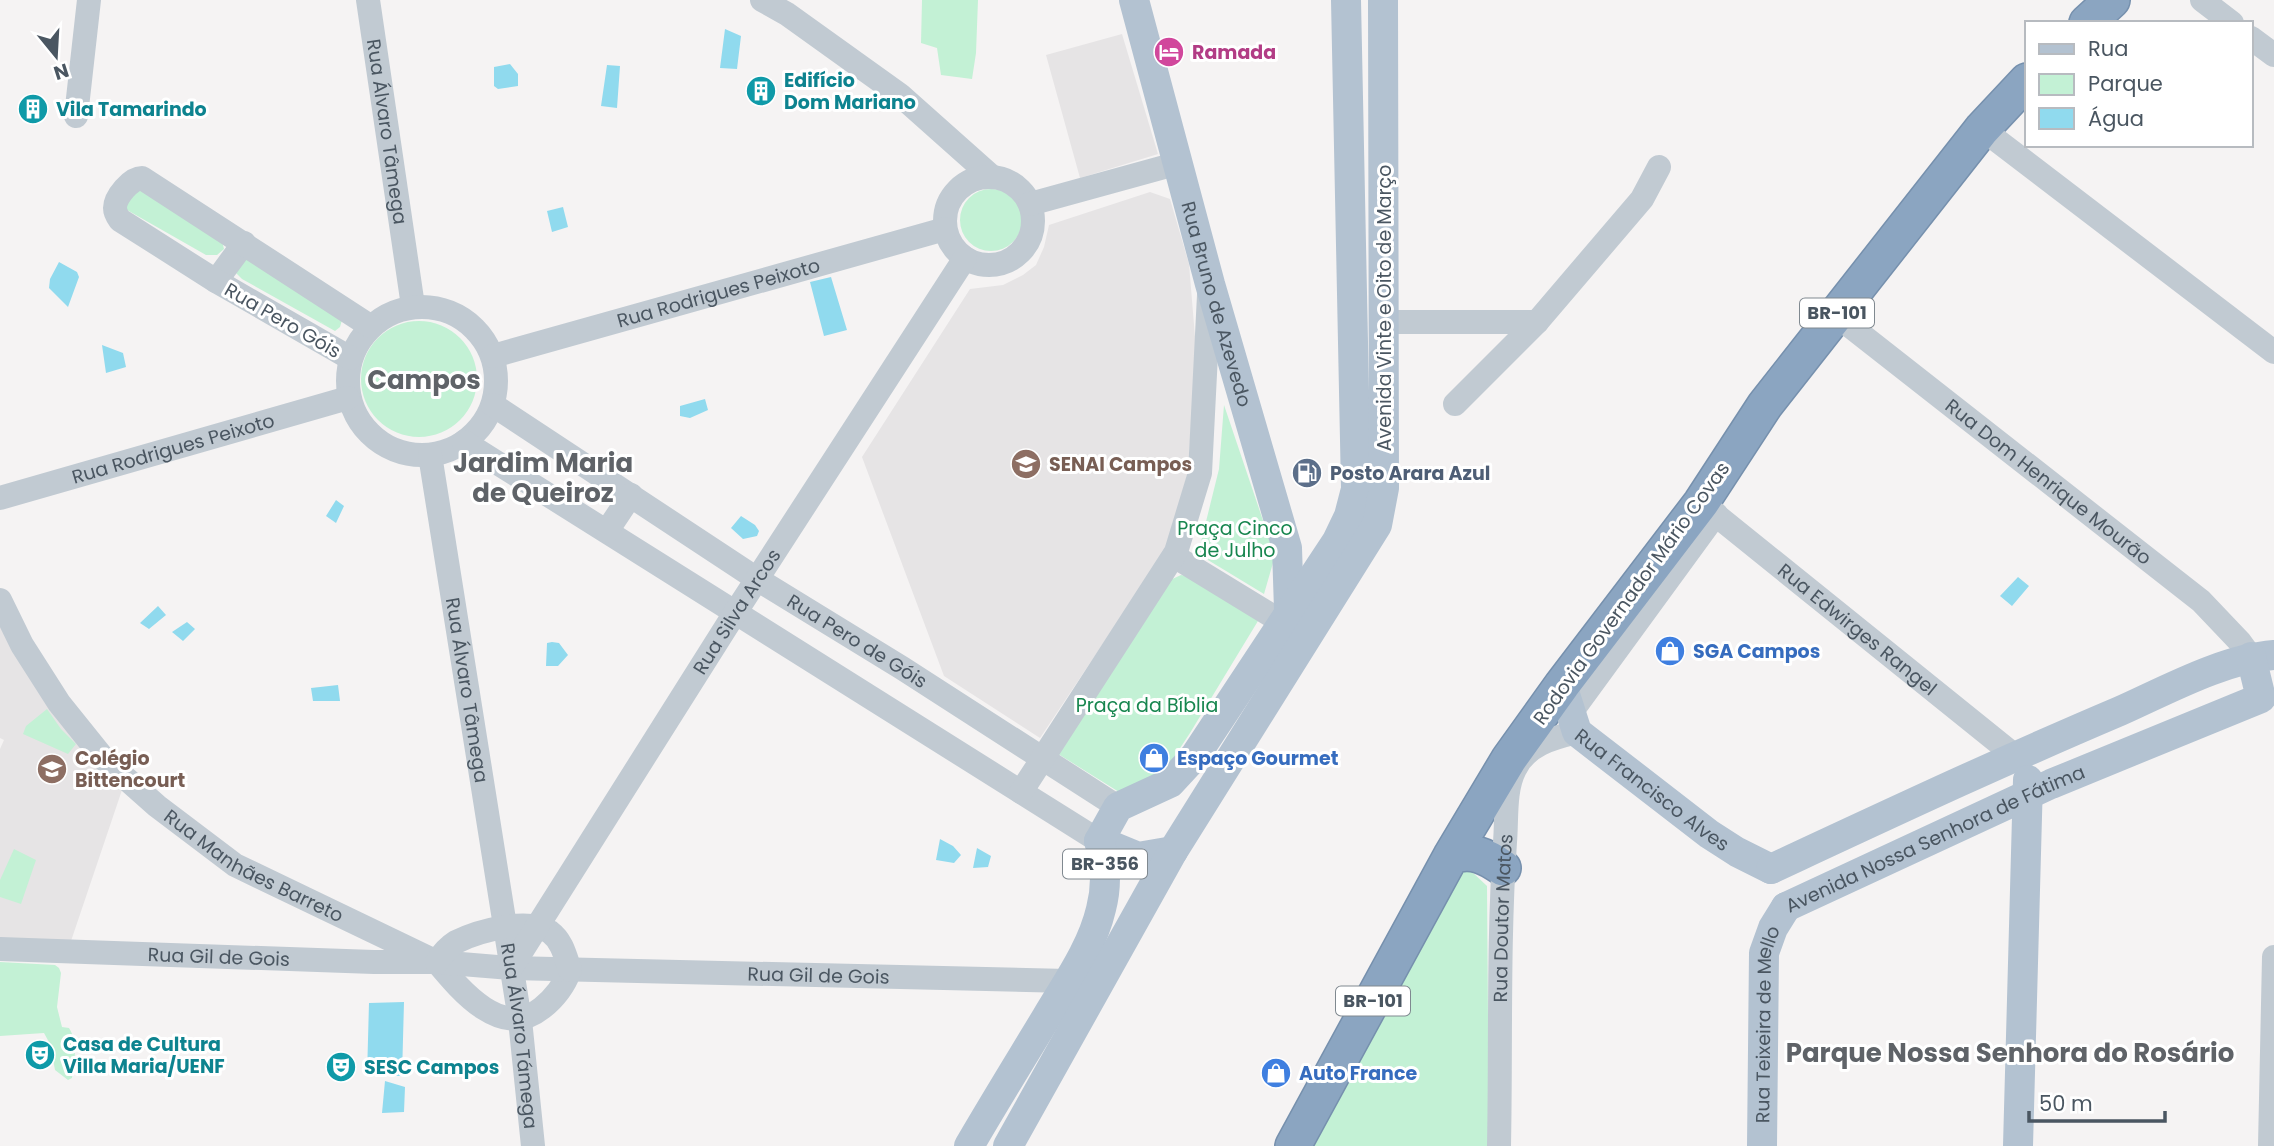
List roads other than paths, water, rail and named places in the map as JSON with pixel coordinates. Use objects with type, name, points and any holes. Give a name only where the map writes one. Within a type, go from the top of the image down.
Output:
[{"type":"highway","points":[[2089,21],[2112,0]]},
{"type":"highway","name":"Rodovia Governador Mário Covas","points":[[1293,1146],[1451,856],[1509,759],[1570,710],[1708,509],[1765,405],[1982,129],[2025,83]]},
{"type":"highway","points":[[1451,856],[1463,852],[1480,854],[1503,868]]},
{"type":"main road","name":"Rua Bruno de Azevedo","points":[[1134,0],[1210,284],[1287,548],[1286,616]]},
{"type":"main road","name":"Avenida Vinte e Oito de Março","points":[[1118,807],[1170,783],[1195,756],[1337,541],[1354,502],[1356,489],[1346,0]]},
{"type":"main road","name":"Avenida Vinte e Oito de Março","points":[[1174,852],[1377,525],[1384,488],[1383,0]]},
{"type":"main road","points":[[1354,405],[1366,402],[1376,407],[1384,458]]},
{"type":"main road","name":"Avenida Nossa Senhora de Fátima","points":[[2262,656],[2267,697],[2026,796],[1786,907],[1778,897],[1771,869],[2023,752],[2262,656]]},
{"type":"main road","name":"Rua Francisco Alves","points":[[1570,710],[1709,834],[1771,869]]},
{"type":"main road","points":[[2018,1146],[2026,796],[2023,752]]},
{"type":"main road","name":"BR-356","points":[[969,1146],[1089,941],[1101,910],[1105,862],[1099,841],[1118,807]]},
{"type":"main road","points":[[1099,841],[1138,857],[1174,852]]},
{"type":"main road","name":"BR-356","points":[[1007,1146],[1174,852]]},
{"type":"main road","name":"Rua Teixeira de Mello","points":[[1762,1146],[1764,953],[1773,928],[1786,907]]},
{"type":"street","points":[[76,116],[89,0]]},
{"type":"street","name":"Rua Álvaro Tâmega","points":[[368,0],[413,306]]},
{"type":"street","points":[[762,0],[787,14],[900,95],[991,176]]},
{"type":"street","points":[[2202,0],[2229,21]]},
{"type":"street","points":[[2253,39],[2274,55]]},
{"type":"street","points":[[1982,129],[2274,352]]},
{"type":"street","points":[[1030,204],[1179,163]]},
{"type":"street","points":[[1455,404],[1537,322],[1642,199],[1658,167]]},
{"type":"street","points":[[991,176],[1007,180],[1021,190],[1030,204],[1034,222],[1029,240],[1017,255],[1001,263],[982,264],[965,258],[952,245],[945,229],[946,209],[955,192],[971,180],[991,176]]},
{"type":"street","name":"Rua Pero Góis","points":[[350,358],[216,281],[120,220],[116,214],[116,205],[131,181],[142,178],[370,327]]},
{"type":"street","name":"Rua Rodrigues Peixoto","points":[[493,356],[945,229]]},
{"type":"street","name":"Rua Pero Góis","points":[[216,281],[244,243]]},
{"type":"street","name":"Rua Silva Arcos","points":[[511,968],[735,613],[965,258]]},
{"type":"street","points":[[1021,792],[1174,556],[1200,473],[1210,284]]},
{"type":"street","points":[[413,306],[439,307],[462,317],[481,334],[493,356],[497,381],[493,405],[472,447],[430,455],[403,453],[379,442],[359,423],[348,398],[346,378],[350,358],[370,327],[390,313],[413,306]]},
{"type":"street","name":"Rua Dom Henrique Mourão","points":[[1836,315],[2202,601],[2240,642],[2262,656]]},
{"type":"street","points":[[1385,323],[1537,322]]},
{"type":"street","name":"Rua Rodrigues Peixoto","points":[[0,498],[348,398]]},
{"type":"street","name":"Rua Pero de Góis","points":[[493,405],[757,579],[902,668],[1118,807]]},
{"type":"street","name":"Rua Pero de Góis","points":[[472,447],[1099,841]]},
{"type":"street","name":"Rua Álvaro Tâmega","points":[[430,455],[504,926]]},
{"type":"street","points":[[607,531],[631,495]]},
{"type":"street","name":"Rua Edwirges Rangel","points":[[1708,509],[2023,752]]},
{"type":"street","points":[[1174,556],[1286,616]]},
{"type":"street","name":"Rua Manhães Barreto","points":[[0,600],[22,645],[59,703],[104,759],[158,806],[235,865],[438,962]]},
{"type":"street","points":[[881,703],[902,668]]},
{"type":"street","name":"Rua Doutor Matos","points":[[1499,1146],[1503,868],[1509,787],[1516,768],[1530,750],[1550,739],[1570,710]]},
{"type":"street","points":[[504,926],[536,927],[549,932],[562,945],[570,970],[555,999],[538,1012],[520,1020],[505,1018],[474,1001],[458,988],[438,962],[454,943],[504,926]]},
{"type":"street","name":"Rua Álvaro Támega","points":[[504,926],[520,1020],[533,1146]]},
{"type":"street","points":[[374,962],[385,936]]},
{"type":"street","name":"Rua Gil de Gois","points":[[0,949],[438,962],[570,970],[1068,981]]},
{"type":"street","points":[[2270,1146],[2274,957]]},
{"type":"water","points":[[725,29],[741,36],[737,69],[720,68]]},
{"type":"water","points":[[510,64],[518,74],[518,86],[498,89],[494,86],[494,67]]},
{"type":"water","points":[[607,65],[620,66],[617,108],[601,106]]},
{"type":"water","points":[[563,207],[568,227],[552,232],[547,211]]},
{"type":"water","points":[[59,262],[77,272],[79,277],[68,307],[49,288],[50,279]]},
{"type":"water","points":[[831,277],[847,330],[824,336],[810,282]]},
{"type":"water","points":[[102,345],[123,353],[126,367],[106,373]]},
{"type":"water","points":[[705,399],[708,410],[690,418],[680,416],[680,406]]},
{"type":"water","points":[[336,500],[344,506],[336,523],[326,516]]},
{"type":"water","points":[[741,516],[755,525],[759,531],[757,536],[743,539],[731,528]]},
{"type":"water","points":[[2018,577],[2029,586],[2012,606],[2000,596]]},
{"type":"water","points":[[158,606],[166,615],[149,629],[140,623]]},
{"type":"water","points":[[187,622],[195,629],[183,641],[172,632]]},
{"type":"water","points":[[547,643],[559,643],[568,655],[558,666],[546,666]]},
{"type":"water","points":[[338,685],[340,701],[313,701],[311,688]]},
{"type":"water","points":[[940,839],[953,846],[961,855],[954,863],[936,860]]},
{"type":"water","points":[[977,848],[991,856],[988,867],[973,868]]},
{"type":"water","points":[[404,1002],[402,1076],[367,1076],[369,1003]]},
{"type":"water","points":[[385,1081],[405,1087],[404,1112],[382,1113]]},
{"type":"place","name":"Ramada","points":[[1169,52]]},
{"type":"place","name":"Edifício Dom Mariano","points":[[761,91]]},
{"type":"place","name":"Vila Tamarindo","points":[[33,109]]},
{"type":"place","name":"SENAI Campos","points":[[1026,464]]},
{"type":"place","name":"Posto Arara Azul","points":[[1307,473]]},
{"type":"place","name":"SGA Campos","points":[[1670,651]]},
{"type":"place","name":"Espaço Gourmet","points":[[1154,758]]},
{"type":"place","name":"Colégio Bittencourt","points":[[52,769]]},
{"type":"place","name":"Casa de Cultura Villa Maria/UENF","points":[[40,1055]]},
{"type":"place","name":"SESC Campos","points":[[341,1067]]},
{"type":"place","name":"Auto France","points":[[1276,1073]]},
{"type":"district","name":"Campos","points":[[424,380]]},
{"type":"district","name":"Jardim Maria de Queiroz","points":[[543,478]]},
{"type":"district","name":"Parque Nossa Senhora do Rosário","points":[[2010,1053]]},
{"type":"park label","name":"Praça Cinco de Julho","points":[[1235,539]]},
{"type":"park label","name":"Praça da Bíblia","points":[[1147,705]]}]
